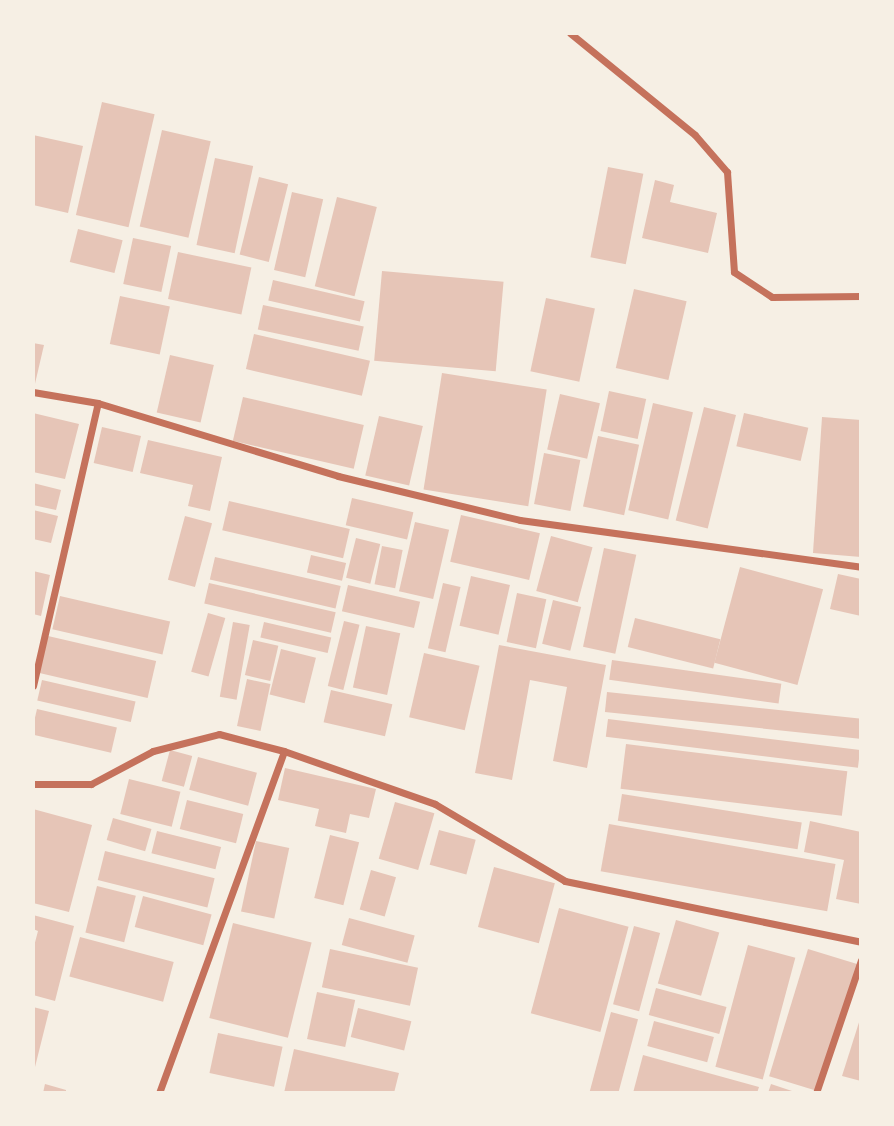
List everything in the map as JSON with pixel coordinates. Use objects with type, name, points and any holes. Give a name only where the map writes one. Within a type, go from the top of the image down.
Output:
[{"type":"street","points":[[570,33],[695,135],[727,172],[734,272],[772,298],[861,296]]},
{"type":"street","points":[[33,393],[98,403],[338,476],[520,520],[861,567]]},
{"type":"street","points":[[33,686],[98,403]]},
{"type":"street","points":[[33,784],[92,784],[153,751],[219,734],[284,751],[435,804],[565,881],[861,942]]},
{"type":"street","points":[[159,1093],[284,751]]},
{"type":"street","points":[[816,1093],[861,960]]},
{"type":"building","points":[[102,102],[155,114],[129,227],[76,215]]},
{"type":"building","points":[[162,130],[211,141],[188,238],[140,226]]},
{"type":"building","points":[[33,135],[83,146],[68,213],[33,205]]},
{"type":"building","points":[[215,158],[253,166],[235,253],[196,245]]},
{"type":"building","points":[[608,167],[643,174],[626,264],[590,257]]},
{"type":"building","points":[[259,177],[288,184],[269,262],[240,255]]},
{"type":"building","points":[[655,180],[674,185],[670,202],[717,213],[708,253],[642,238]]},
{"type":"building","points":[[292,192],[323,199],[305,277],[274,270]]},
{"type":"building","points":[[337,197],[377,207],[355,296],[315,286]]},
{"type":"building","points":[[78,229],[123,240],[114,273],[70,262]]},
{"type":"building","points":[[133,238],[171,246],[161,292],[123,284]]},
{"type":"building","points":[[178,252],[251,268],[241,315],[168,299]]},
{"type":"building","points":[[382,271],[504,282],[496,371],[374,361]]},
{"type":"building","points":[[273,280],[365,301],[360,322],[268,300]]},
{"type":"building","points":[[634,289],[687,301],[668,380],[616,368]]},
{"type":"building","points":[[120,296],[170,307],[160,355],[110,344]]},
{"type":"building","points":[[546,298],[595,308],[579,382],[530,371]]},
{"type":"building","points":[[263,305],[364,326],[359,351],[258,329]]},
{"type":"building","points":[[254,334],[370,361],[362,396],[246,369]]},
{"type":"building","points":[[33,343],[44,345],[34,388],[33,388]]},
{"type":"building","points":[[170,355],[214,365],[201,423],[157,412]]},
{"type":"building","points":[[442,373],[547,390],[528,506],[424,490]]},
{"type":"building","points":[[609,391],[646,399],[638,439],[600,431]]},
{"type":"building","points":[[560,394],[600,403],[587,459],[547,450]]},
{"type":"building","points":[[243,397],[364,425],[354,469],[233,441]]},
{"type":"building","points":[[653,403],[693,412],[668,519],[628,510]]},
{"type":"building","points":[[704,407],[736,415],[708,529],[676,521]]},
{"type":"building","points":[[33,413],[79,424],[65,479],[33,472]]},
{"type":"building","points":[[744,413],[808,428],[801,461],[736,446]]},
{"type":"building","points":[[379,416],[423,426],[409,486],[365,475]]},
{"type":"building","points":[[822,417],[861,420],[861,557],[813,553]]},
{"type":"building","points":[[102,427],[141,436],[133,472],[94,463]]},
{"type":"building","points":[[598,436],[639,445],[624,515],[583,506]]},
{"type":"building","points":[[148,440],[222,457],[210,511],[188,506],[193,485],[140,473]]},
{"type":"building","points":[[544,453],[580,460],[570,511],[534,504]]},
{"type":"building","points":[[33,483],[61,490],[56,510],[33,505]]},
{"type":"building","points":[[352,498],[413,512],[407,539],[346,525]]},
{"type":"building","points":[[229,501],[350,529],[343,558],[222,530]]},
{"type":"building","points":[[33,510],[58,516],[51,543],[33,539]]},
{"type":"building","points":[[461,515],[540,533],[529,580],[450,562]]},
{"type":"building","points":[[185,516],[212,523],[195,587],[168,580]]},
{"type":"building","points":[[415,522],[449,530],[433,599],[399,591]]},
{"type":"building","points":[[551,536],[593,547],[578,602],[536,591]]},
{"type":"building","points":[[356,538],[380,544],[370,584],[346,578]]},
{"type":"building","points":[[382,546],[403,550],[395,588],[375,584]]},
{"type":"building","points":[[604,548],[636,555],[615,654],[583,647]]},
{"type":"building","points":[[311,555],[346,563],[342,581],[307,573]]},
{"type":"building","points":[[215,557],[341,586],[336,608],[210,579]]},
{"type":"building","points":[[740,567],[823,589],[797,685],[714,663]]},
{"type":"building","points":[[33,571],[50,575],[41,616],[33,614]]},
{"type":"building","points":[[838,574],[861,579],[861,616],[830,609]]},
{"type":"building","points":[[471,576],[510,585],[499,635],[460,626]]},
{"type":"building","points":[[209,583],[336,612],[331,633],[204,603]]},
{"type":"building","points":[[443,583],[461,587],[445,652],[428,648]]},
{"type":"building","points":[[348,585],[420,602],[414,628],[342,611]]},
{"type":"building","points":[[517,593],[546,599],[536,648],[507,642]]},
{"type":"building","points":[[60,596],[170,621],[162,655],[52,629]]},
{"type":"building","points":[[553,600],[581,607],[570,651],[542,644]]},
{"type":"building","points":[[208,613],[225,618],[208,677],[191,672]]},
{"type":"building","points":[[635,618],[720,639],[713,668],[628,647]]},
{"type":"building","points":[[344,621],[360,625],[343,690],[328,686]]},
{"type":"building","points":[[233,622],[250,625],[237,700],[220,697]]},
{"type":"building","points":[[264,622],[331,638],[328,653],[260,638]]},
{"type":"building","points":[[366,626],[400,633],[387,695],[353,688]]},
{"type":"building","points":[[48,636],[156,661],[148,698],[39,673]]},
{"type":"building","points":[[253,640],[278,646],[270,681],[245,675]]},
{"type":"building","points":[[499,645],[606,665],[587,768],[553,761],[567,687],[530,680],[512,780],[475,773]]},
{"type":"building","points":[[281,649],[316,658],[305,703],[270,695]]},
{"type":"building","points":[[424,653],[480,666],[465,730],[409,717]]},
{"type":"building","points":[[612,660],[781,684],[779,704],[609,680]]},
{"type":"building","points":[[247,679],[270,684],[260,731],[237,726]]},
{"type":"building","points":[[42,680],[136,702],[131,722],[37,700]]},
{"type":"building","points":[[331,690],[392,704],[385,736],[324,722]]},
{"type":"building","points":[[607,692],[861,719],[860,739],[605,712]]},
{"type":"building","points":[[37,709],[117,727],[111,753],[33,735]]},
{"type":"building","points":[[608,719],[860,750],[858,768],[606,737]]},
{"type":"building","points":[[626,744],[847,771],[842,816],[621,789]]},
{"type":"building","points":[[170,750],[192,756],[184,787],[162,781]]},
{"type":"building","points":[[198,757],[257,773],[248,806],[189,790]]},
{"type":"building","points":[[285,768],[376,789],[369,818],[350,814],[346,833],[315,826],[319,809],[278,800]]},
{"type":"building","points":[[129,779],[180,792],[172,827],[120,814]]},
{"type":"building","points":[[622,794],[802,822],[798,849],[618,821]]},
{"type":"building","points":[[187,800],[243,814],[236,843],[180,829]]},
{"type":"building","points":[[395,802],[434,813],[418,870],[379,859]]},
{"type":"building","points":[[33,809],[92,825],[69,912],[33,903]]},
{"type":"building","points":[[113,818],[151,829],[145,851],[107,840]]},
{"type":"building","points":[[810,821],[861,832],[861,904],[836,899],[844,860],[804,852]]},
{"type":"building","points":[[609,824],[836,864],[827,911],[601,871]]},
{"type":"building","points":[[439,830],[476,840],[466,875],[430,865]]},
{"type":"building","points":[[157,831],[221,847],[215,869],[151,853]]},
{"type":"building","points":[[330,835],[359,842],[343,905],[314,898]]},
{"type":"building","points":[[256,841],[289,848],[274,918],[241,911]]},
{"type":"building","points":[[105,851],[215,878],[207,907],[98,880]]},
{"type":"building","points":[[494,867],[555,883],[539,943],[478,927]]},
{"type":"building","points":[[371,870],[396,877],[385,917],[360,909]]},
{"type":"building","points":[[97,886],[136,896],[124,942],[85,933]]},
{"type":"building","points":[[143,896],[212,914],[203,945],[135,927]]},
{"type":"building","points":[[559,908],[629,927],[600,1032],[531,1013]]},
{"type":"building","points":[[33,915],[74,926],[55,1001],[33,995],[33,950],[38,931],[33,929]]},
{"type":"building","points":[[349,918],[415,936],[407,963],[342,945]]},
{"type":"building","points":[[676,920],[719,932],[701,996],[658,983]]},
{"type":"building","points":[[233,923],[312,943],[288,1038],[209,1018]]},
{"type":"building","points":[[634,926],[660,933],[639,1011],[613,1004]]},
{"type":"building","points":[[80,937],[174,962],[163,1002],[69,977]]},
{"type":"building","points":[[748,945],[795,958],[763,1079],[715,1067]]},
{"type":"building","points":[[330,949],[418,968],[410,1006],[322,987]]},
{"type":"building","points":[[808,949],[859,964],[820,1092],[769,1076]]},
{"type":"building","points":[[656,988],[727,1007],[719,1034],[649,1015]]},
{"type":"building","points":[[317,992],[355,1000],[345,1047],[307,1039]]},
{"type":"building","points":[[33,1007],[49,1011],[34,1071],[33,1071]]},
{"type":"building","points":[[358,1008],[411,1021],[404,1050],[351,1037]]},
{"type":"building","points":[[611,1012],[638,1019],[618,1093],[589,1093]]},
{"type":"building","points":[[861,1016],[861,1081],[842,1076]]},
{"type":"building","points":[[654,1021],[714,1037],[707,1062],[647,1046]]},
{"type":"building","points":[[218,1033],[283,1047],[274,1087],[209,1073]]},
{"type":"building","points":[[294,1049],[399,1073],[394,1093],[284,1093]]},
{"type":"building","points":[[643,1055],[759,1087],[757,1093],[633,1093]]},
{"type":"building","points":[[45,1084],[66,1090],[66,1093],[43,1093]]},
{"type":"building","points":[[771,1084],[795,1092],[795,1093],[768,1093]]}]
